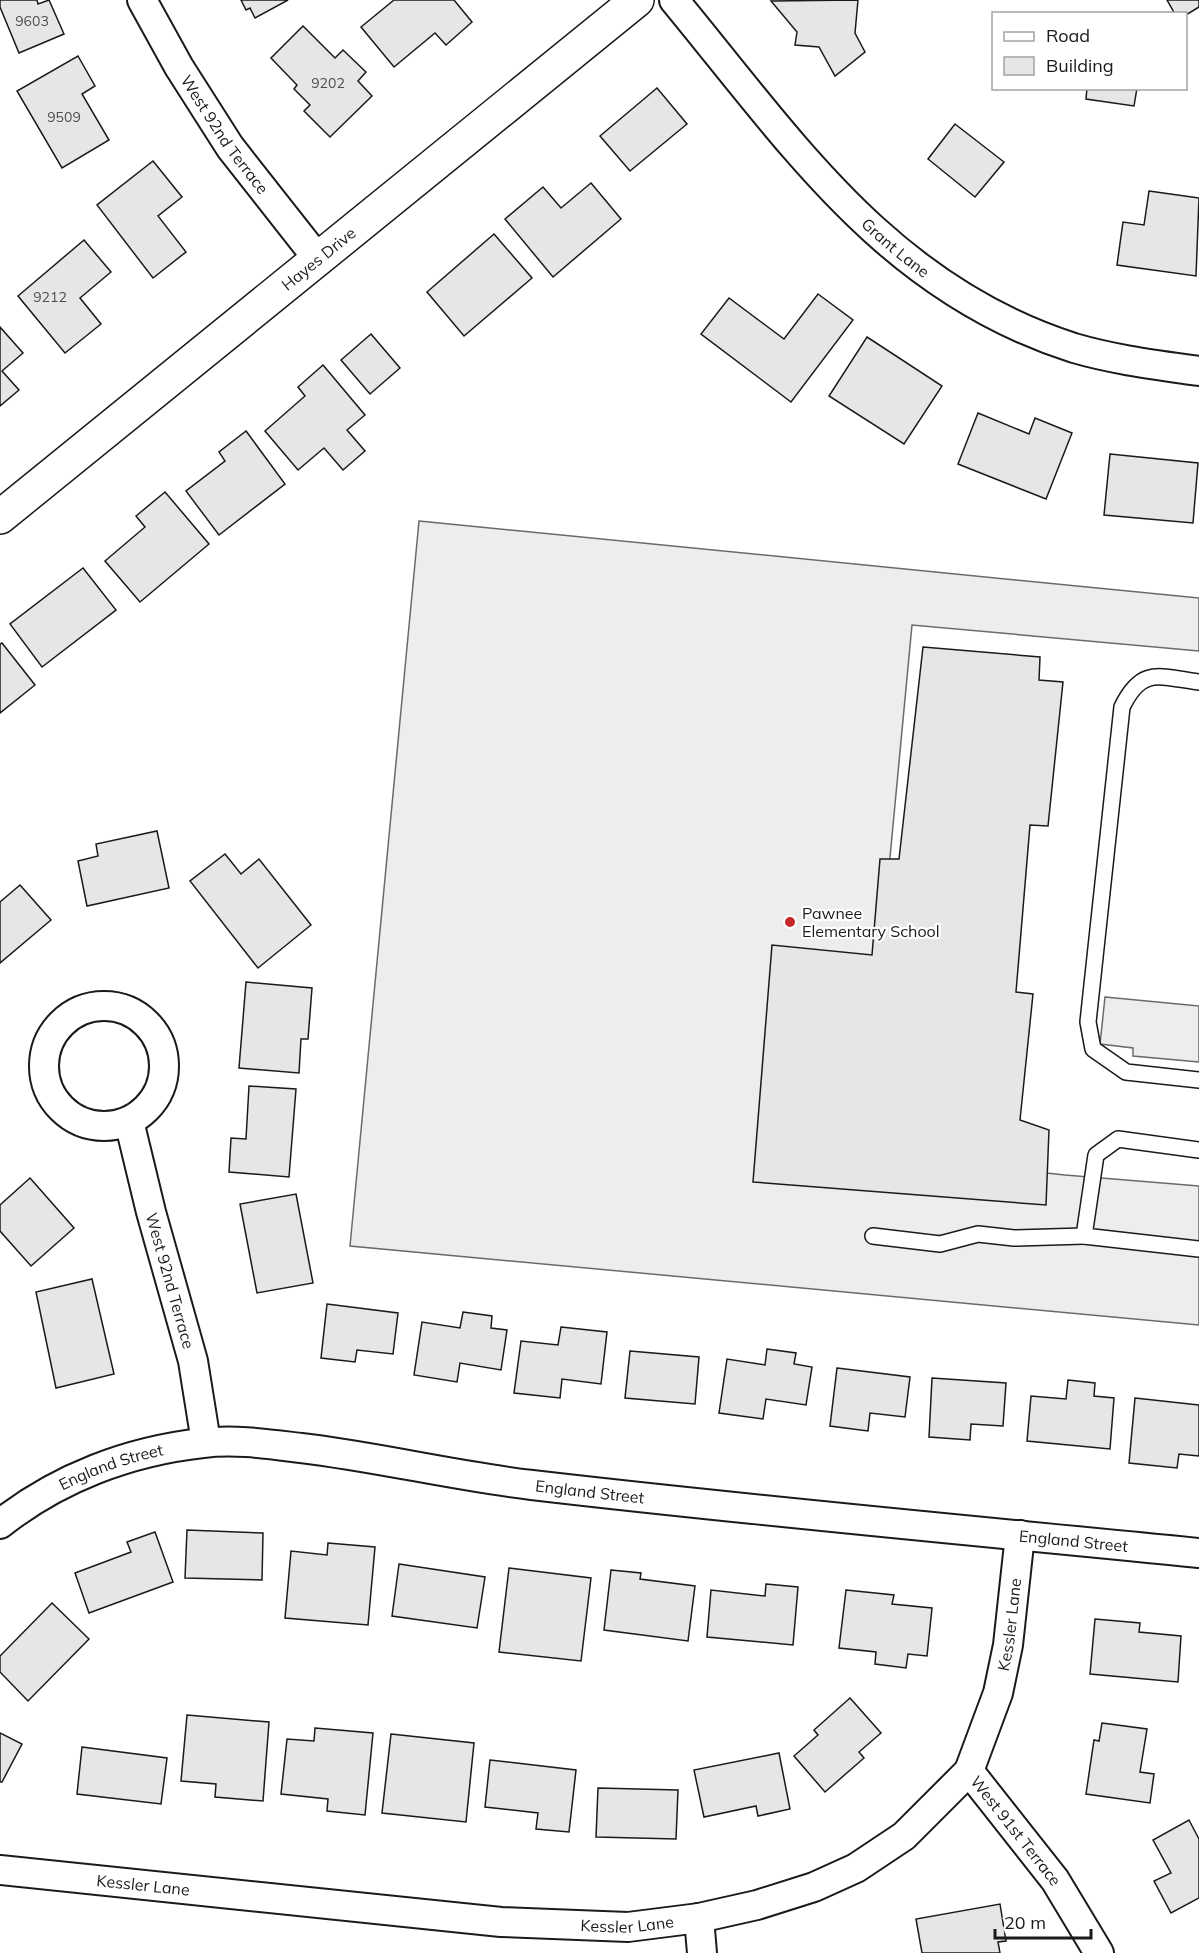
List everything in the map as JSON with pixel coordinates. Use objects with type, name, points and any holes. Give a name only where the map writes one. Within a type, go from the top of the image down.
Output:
[{"type":"street","name":"West 92nd Terrace","points":[[142,0],[179,67],[230,147],[318,259]]},
{"type":"street","name":"Hayes Drive","points":[[0,517],[637,0]]},
{"type":"street","name":"Grant Lane","points":[[674,0],[823,180],[863,222],[945,286],[984,311],[1074,348],[1119,360],[1199,371]]},
{"type":"street","points":[[107,1005],[127,1009],[144,1020],[156,1035],[163,1054],[164,1074],[157,1094],[146,1109],[129,1120],[110,1126],[90,1124],[72,1117],[57,1104],[48,1087],[44,1067],[47,1048],[56,1030],[70,1016],[87,1007],[107,1005]]},
{"type":"street","name":"West 92nd Terrace","points":[[129,1120],[151,1212],[193,1361],[206,1442]]},
{"type":"street","name":"England Street","points":[[0,1524],[27,1502],[75,1477],[157,1449],[206,1442],[261,1443],[335,1452],[529,1485],[1199,1553]]},
{"type":"street","name":"Kessler Lane","points":[[0,1870],[501,1922],[628,1927],[699,1918],[757,1905],[814,1887],[856,1868],[904,1836],[969,1772],[998,1693],[1008,1645],[1020,1535]]},
{"type":"street","name":"West 91st Terrace","points":[[969,1772],[1055,1880],[1099,1953]]},
{"type":"street","points":[[699,1918],[702,1953]]},
{"type":"lane","points":[[1199,682],[1149,676],[1132,687],[1122,706],[1088,1022],[1093,1049],[1126,1072],[1199,1080]]},
{"type":"lane","points":[[1084,1236],[1096,1155],[1118,1140],[1199,1150]]},
{"type":"lane","points":[[873,1236],[940,1244],[978,1234],[1014,1238],[1084,1236],[1199,1249]]},
{"type":"shaded area","name":"Pawnee Elementary School","points":[[419,521],[1199,598],[1199,651],[912,625],[862,1153],[1065,1175],[1199,1186],[1199,1325],[350,1246]]},
{"type":"shaded area","points":[[1105,997],[1199,1006],[1199,1062],[1133,1056],[1133,1048],[1100,1044]]},
{"type":"building","points":[[0,0],[37,0],[38,4],[49,0],[64,34],[19,53],[0,7]]},
{"type":"building","points":[[241,0],[288,0],[255,18],[250,8],[246,10]]},
{"type":"building","points":[[394,0],[454,0],[472,22],[446,45],[435,33],[394,67],[361,27]]},
{"type":"building","points":[[858,0],[855,33],[865,52],[835,76],[819,47],[795,45],[797,32],[771,1]]},
{"type":"building","points":[[1167,0],[1199,0],[1199,7],[1187,14],[1187,12],[1174,12]]},
{"type":"building","points":[[303,26],[335,58],[343,50],[366,72],[358,81],[372,96],[330,137],[304,111],[310,105],[294,89],[297,85],[271,58]]},
{"type":"building","points":[[78,56],[95,86],[82,94],[109,140],[62,168],[17,91]]},
{"type":"building","points":[[657,88],[687,124],[630,171],[600,136]]},
{"type":"building","points":[[1087,90],[1137,90],[1134,106],[1086,99]]},
{"type":"building","points":[[955,124],[1004,162],[975,197],[928,159]]},
{"type":"building","points":[[153,161],[182,197],[158,216],[186,252],[153,278],[97,205]]},
{"type":"building","points":[[591,183],[621,219],[553,277],[505,219],[543,187],[561,208]]},
{"type":"building","points":[[1149,191],[1199,198],[1196,276],[1117,265],[1123,222],[1144,225]]},
{"type":"building","points":[[494,234],[532,278],[464,336],[427,292]]},
{"type":"building","points":[[84,240],[111,272],[80,298],[101,324],[65,353],[18,296]]},
{"type":"building","points":[[818,294],[853,320],[791,402],[701,334],[729,298],[784,339]]},
{"type":"building","points":[[0,327],[23,353],[2,371],[19,390],[0,406]]},
{"type":"building","points":[[371,334],[400,368],[370,394],[341,360]]},
{"type":"building","points":[[867,337],[942,386],[904,444],[829,396]]},
{"type":"building","points":[[323,365],[365,415],[347,430],[365,451],[343,470],[324,448],[298,470],[265,431],[305,396],[298,387]]},
{"type":"building","points":[[978,413],[1029,434],[1035,418],[1072,433],[1046,499],[958,464]]},
{"type":"building","points":[[246,431],[285,484],[219,535],[186,491],[225,461],[219,452]]},
{"type":"building","points":[[1110,454],[1198,463],[1193,523],[1104,515]]},
{"type":"building","points":[[165,492],[209,544],[140,602],[105,561],[145,527],[136,516]]},
{"type":"building","points":[[83,568],[116,610],[42,667],[10,624]]},
{"type":"building","points":[[2,643],[35,685],[0,713],[0,644]]},
{"type":"building","points":[[923,647],[1040,657],[1039,680],[1063,682],[1048,826],[1030,825],[1016,992],[1033,994],[1020,1120],[1049,1130],[1046,1205],[753,1182],[772,945],[872,955],[880,859],[899,859]]},
{"type":"building","points":[[157,831],[169,888],[87,906],[78,861],[98,856],[96,844]]},
{"type":"building","points":[[225,854],[241,874],[259,859],[311,925],[258,968],[190,881]]},
{"type":"building","points":[[20,885],[51,920],[0,963],[0,902]]},
{"type":"building","points":[[246,982],[312,988],[308,1039],[301,1039],[299,1073],[239,1068]]},
{"type":"building","points":[[249,1086],[296,1089],[289,1177],[229,1172],[231,1138],[246,1139]]},
{"type":"building","points":[[30,1178],[74,1228],[31,1266],[0,1231],[0,1205]]},
{"type":"building","points":[[296,1194],[313,1283],[257,1293],[240,1204]]},
{"type":"building","points":[[92,1279],[114,1374],[56,1388],[36,1292]]},
{"type":"building","points":[[327,1304],[398,1313],[393,1354],[357,1350],[355,1362],[321,1358]]},
{"type":"building","points":[[463,1312],[492,1316],[491,1328],[507,1330],[501,1370],[460,1363],[457,1382],[414,1375],[422,1322],[460,1328]]},
{"type":"building","points":[[561,1327],[607,1332],[601,1384],[562,1379],[560,1398],[514,1393],[521,1341],[558,1345]]},
{"type":"building","points":[[767,1349],[796,1353],[794,1364],[812,1367],[806,1405],[766,1399],[763,1419],[719,1413],[727,1359],[765,1365]]},
{"type":"building","points":[[630,1351],[699,1357],[695,1404],[625,1398]]},
{"type":"building","points":[[837,1368],[910,1377],[905,1417],[870,1413],[868,1431],[830,1426]]},
{"type":"building","points":[[932,1378],[1006,1383],[1003,1426],[971,1424],[970,1440],[929,1437]]},
{"type":"building","points":[[1068,1380],[1095,1383],[1094,1396],[1114,1398],[1110,1449],[1027,1441],[1031,1396],[1066,1399]]},
{"type":"building","points":[[1135,1398],[1199,1405],[1199,1456],[1179,1454],[1177,1468],[1129,1463]]},
{"type":"building","points":[[187,1530],[263,1533],[262,1580],[185,1578]]},
{"type":"building","points":[[155,1532],[173,1582],[89,1613],[75,1573],[131,1552],[127,1542]]},
{"type":"building","points":[[328,1543],[375,1547],[368,1625],[285,1618],[291,1551],[327,1555]]},
{"type":"building","points":[[399,1564],[485,1577],[477,1628],[392,1616]]},
{"type":"building","points":[[509,1568],[591,1578],[581,1661],[499,1652]]},
{"type":"building","points":[[611,1570],[641,1573],[640,1579],[695,1586],[688,1641],[604,1630]]},
{"type":"building","points":[[766,1584],[798,1587],[793,1645],[707,1637],[711,1590],[765,1596]]},
{"type":"building","points":[[846,1590],[894,1595],[892,1604],[932,1608],[927,1656],[908,1654],[906,1668],[875,1664],[876,1652],[839,1648]]},
{"type":"building","points":[[52,1603],[89,1639],[28,1701],[0,1672],[0,1656]]},
{"type":"building","points":[[1095,1619],[1140,1623],[1139,1632],[1181,1636],[1178,1682],[1090,1674]]},
{"type":"building","points":[[850,1698],[881,1733],[859,1752],[864,1758],[825,1792],[794,1756],[818,1735],[814,1730]]},
{"type":"building","points":[[187,1715],[269,1722],[263,1801],[215,1797],[216,1784],[181,1781]]},
{"type":"building","points":[[1102,1723],[1147,1729],[1140,1772],[1154,1774],[1150,1803],[1086,1794],[1094,1740],[1099,1741]]},
{"type":"building","points":[[315,1728],[373,1733],[365,1815],[327,1811],[328,1799],[281,1794],[287,1739],[314,1741]]},
{"type":"building","points":[[0,1733],[22,1744],[2,1782],[0,1782]]},
{"type":"building","points":[[391,1734],[474,1743],[466,1822],[382,1813]]},
{"type":"building","points":[[82,1747],[167,1758],[161,1804],[77,1794]]},
{"type":"building","points":[[779,1753],[790,1809],[758,1816],[756,1806],[704,1817],[694,1770]]},
{"type":"building","points":[[490,1760],[576,1770],[569,1832],[536,1829],[538,1813],[485,1807]]},
{"type":"building","points":[[598,1788],[678,1790],[676,1839],[596,1837]]},
{"type":"building","points":[[1189,1820],[1199,1839],[1199,1898],[1171,1913],[1154,1881],[1171,1873],[1153,1840]]},
{"type":"building","points":[[1000,1904],[1006,1941],[998,1942],[1000,1953],[922,1953],[916,1919]]},
{"type":"place","name":"Pawnee Elementary School","points":[[790,922]]}]
